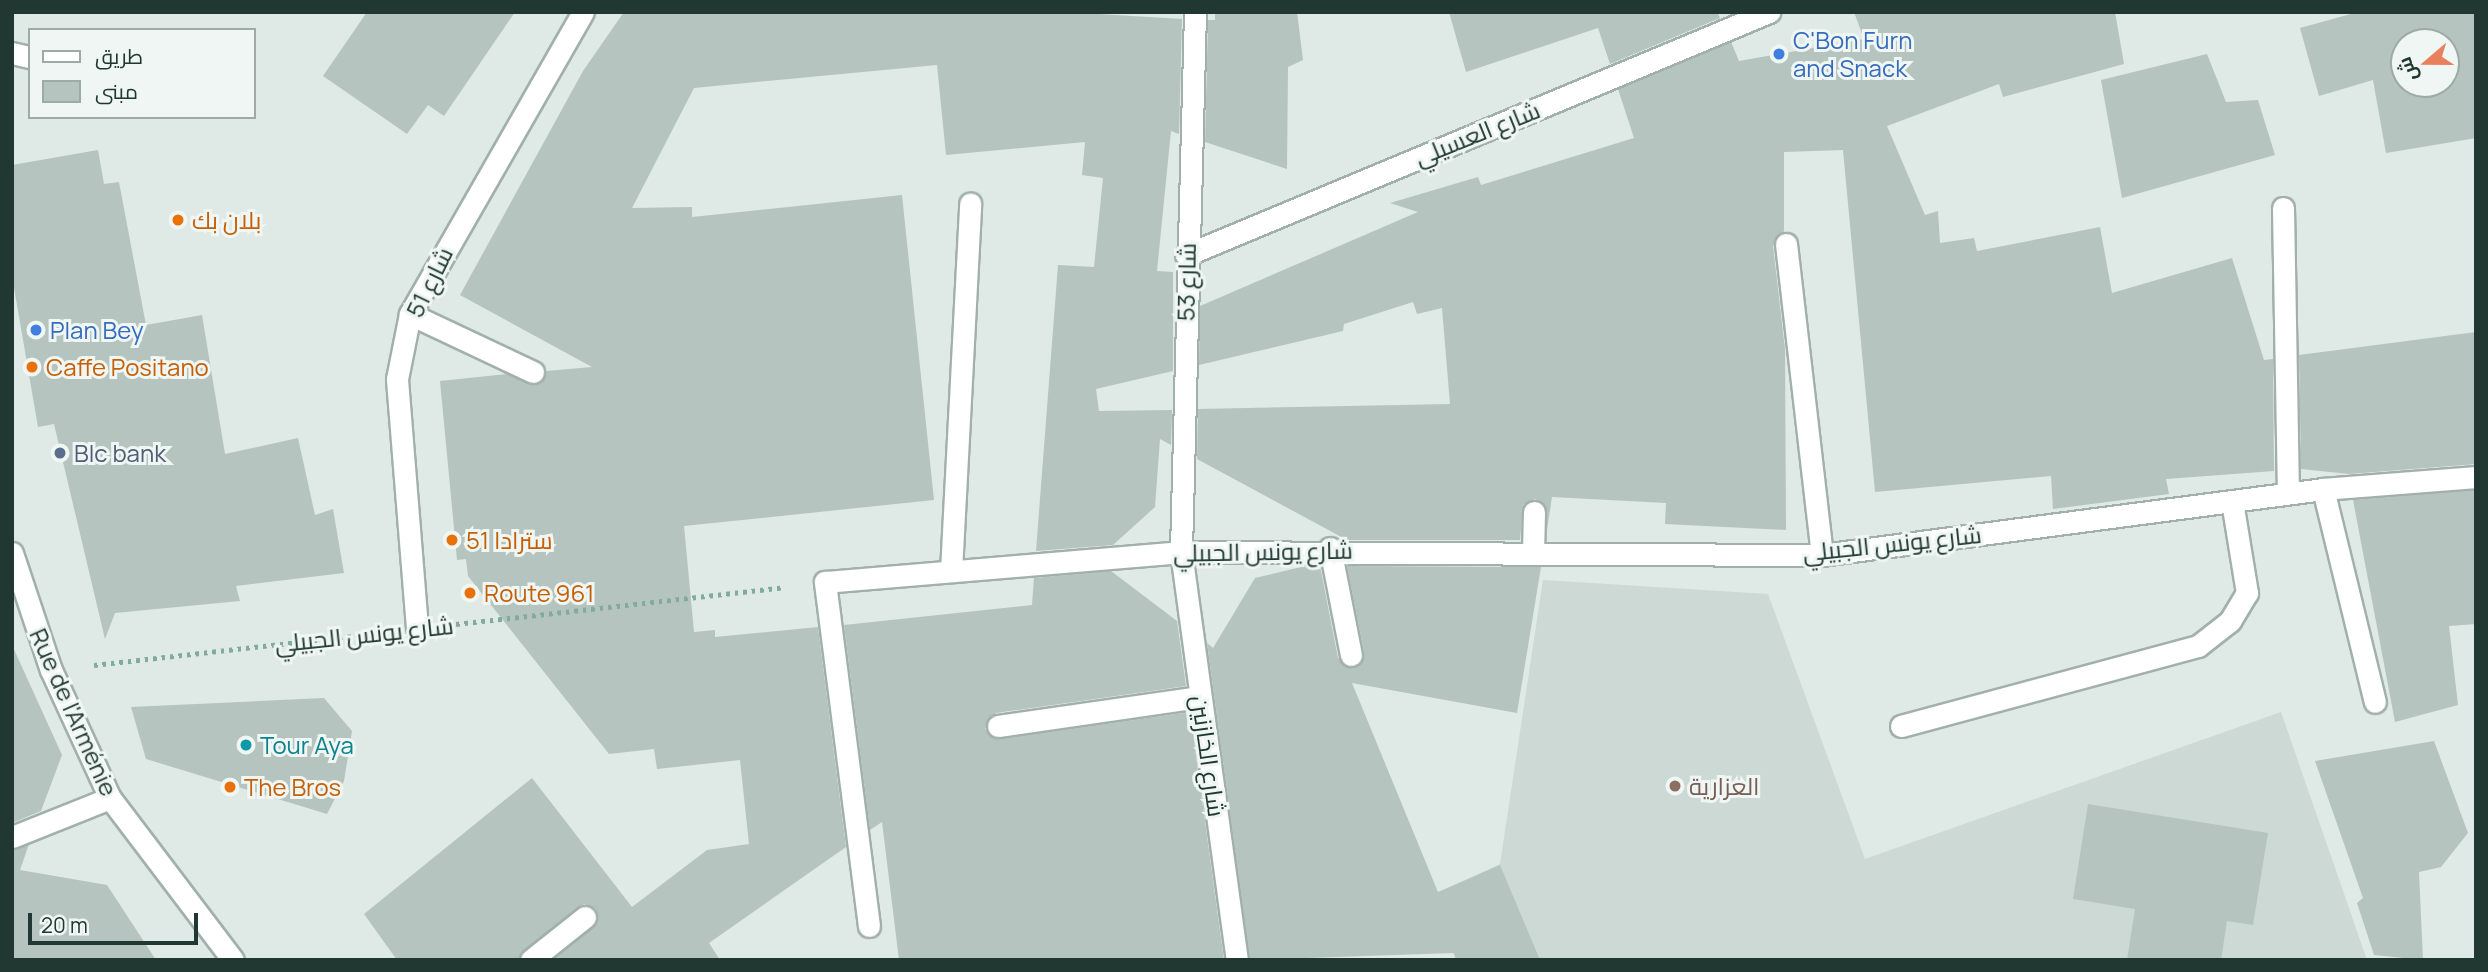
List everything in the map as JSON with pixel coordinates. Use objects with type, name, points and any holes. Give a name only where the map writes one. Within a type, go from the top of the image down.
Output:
[{"type":"street","name":"شارع 51","points":[[417,628],[397,379],[410,314],[583,12]]},
{"type":"street","name":"شارع 53","points":[[1181,552],[1186,255],[1195,12]]},
{"type":"street","name":"شارع العسيلي","points":[[1186,255],[1769,12]]},
{"type":"street","points":[[951,571],[970,203]]},
{"type":"street","points":[[2283,208],[2288,493]]},
{"type":"street","points":[[1786,244],[1822,555]]},
{"type":"street","points":[[410,314],[533,372]]},
{"type":"street","name":"شارع يونس الجبيلي","points":[[825,582],[1181,552],[1330,548],[1533,553],[1822,555],[2288,493],[2476,477]]},
{"type":"street","points":[[2323,489],[2375,702]]},
{"type":"street","points":[[1901,726],[2198,646],[2230,621],[2247,593],[2232,500]]},
{"type":"street","points":[[1533,553],[1534,512]]},
{"type":"street","points":[[1330,548],[1351,655]]},
{"type":"street","name":"شارع الخازنين","points":[[1181,552],[1237,960]]},
{"type":"street","name":"Rue de l'Arménie","points":[[12,553],[51,670],[110,798],[233,960]]},
{"type":"street","points":[[825,582],[869,926]]},
{"type":"street","points":[[998,726],[1200,697]]},
{"type":"street","points":[[12,836],[110,798]]},
{"type":"street","points":[[531,960],[585,917]]},
{"type":"path","name":"شارع يونس الجبيلي","points":[[51,670],[825,582]]},
{"type":"shaded area","name":"العزارية","points":[[1543,580],[1768,594],[1865,859],[2281,712],[2367,960],[1456,960],[1431,896],[1500,864]]},
{"type":"building","points":[[367,12],[515,12],[444,116],[428,105],[407,134],[323,76]]},
{"type":"building","points":[[624,12],[1065,12],[1182,19],[1179,134],[1171,131],[1157,271],[1173,272],[1173,371],[1096,389],[1099,411],[1172,410],[1171,445],[1160,439],[1155,507],[1113,545],[1036,551],[1058,265],[1094,267],[1103,178],[1082,175],[1085,142],[946,155],[937,65],[694,88],[632,208],[692,207],[692,217],[902,195],[934,500],[684,526],[694,632],[715,630],[715,637],[818,627],[846,847],[709,943],[720,960],[552,960],[597,922],[596,909],[584,904],[518,960],[397,960],[364,914],[532,778],[632,907],[707,850],[749,844],[740,760],[657,769],[654,749],[609,754],[468,576],[466,559],[457,560],[440,381],[507,374],[535,385],[546,371],[592,367],[460,295],[583,71]]},
{"type":"building","points":[[1215,12],[1297,12],[1303,60],[1288,67],[1287,169],[1205,142],[1208,20],[1215,20]]},
{"type":"building","points":[[1449,12],[1717,12],[1720,18],[1610,64],[1598,28],[1466,72]]},
{"type":"building","points":[[1854,12],[2115,12],[2124,64],[2003,97],[1999,84],[1887,126],[1925,215],[1938,211],[1940,243],[1974,238],[1977,251],[2100,227],[2112,293],[2232,258],[2264,360],[2273,359],[2274,471],[2166,479],[2169,494],[2053,509],[2051,476],[1875,492],[1843,150],[1784,152],[1784,231],[1773,246],[1785,349],[1786,530],[1665,524],[1666,503],[1552,497],[1547,530],[1545,505],[1535,499],[1523,505],[1520,540],[1347,540],[1197,459],[1198,409],[1450,404],[1442,308],[1417,314],[1413,302],[1344,324],[1343,331],[1199,365],[1200,306],[1418,212],[1390,203],[1478,177],[1481,185],[1634,138],[1618,89],[1731,42],[1739,61],[1864,39]]},
{"type":"building","points":[[2358,12],[2476,12],[2476,138],[2386,153],[2373,80],[2319,96],[2300,28]]},
{"type":"building","points":[[2207,54],[2226,102],[2258,100],[2275,155],[2122,198],[2101,80]]},
{"type":"building","points":[[98,150],[104,184],[119,182],[146,325],[202,315],[225,454],[298,438],[315,515],[333,509],[344,573],[236,586],[240,601],[115,613],[105,639],[54,424],[38,427],[12,276],[12,165]]},
{"type":"building","points":[[2476,332],[2476,464],[2349,474],[2301,469],[2299,355]]},
{"type":"building","points":[[2476,490],[2476,624],[2449,626],[2458,705],[2395,722],[2353,500]]},
{"type":"building","points":[[1305,566],[1320,566],[1338,658],[1353,668],[1364,652],[1347,566],[1541,567],[1517,713],[1352,683],[1438,892],[1500,865],[1540,960],[1456,960],[1454,953],[1250,960],[1207,643],[1213,648],[1255,578]]},
{"type":"building","points":[[1111,571],[1177,621],[1186,686],[996,713],[985,729],[1000,739],[1190,712],[1224,960],[899,960],[882,822],[870,830],[844,625],[1032,605],[1034,578]]},
{"type":"building","points":[[12,645],[62,755],[41,811],[12,823]]},
{"type":"building","name":"Tour Aya","points":[[324,698],[352,731],[344,781],[327,814],[146,759],[131,707]]},
{"type":"building","points":[[2434,741],[2468,833],[2441,867],[2419,872],[2423,960],[2374,955],[2357,903],[2363,898],[2315,761]]},
{"type":"building","points":[[2088,804],[2268,833],[2253,925],[2227,921],[2221,960],[2127,960],[2135,909],[2073,899]]},
{"type":"building","points":[[29,844],[20,870],[107,885],[156,960],[12,960],[12,850]]},
{"type":"place","name":"C'Bon Furn and Snack","points":[[1779,54]]},
{"type":"place","name":"بلان بك","points":[[178,220]]},
{"type":"place","name":"Plan Bey","points":[[36,330]]},
{"type":"place","name":"Caffe Positano","points":[[32,367]]},
{"type":"place","name":"Blc bank","points":[[60,453]]},
{"type":"place","name":"سترادا 51","points":[[452,540]]},
{"type":"place","name":"Route 961","points":[[470,593]]},
{"type":"place","name":"Tour Aya","points":[[246,745]]},
{"type":"place","name":"العزارية","points":[[1675,786]]},
{"type":"place","name":"The Bros","points":[[230,787]]}]
